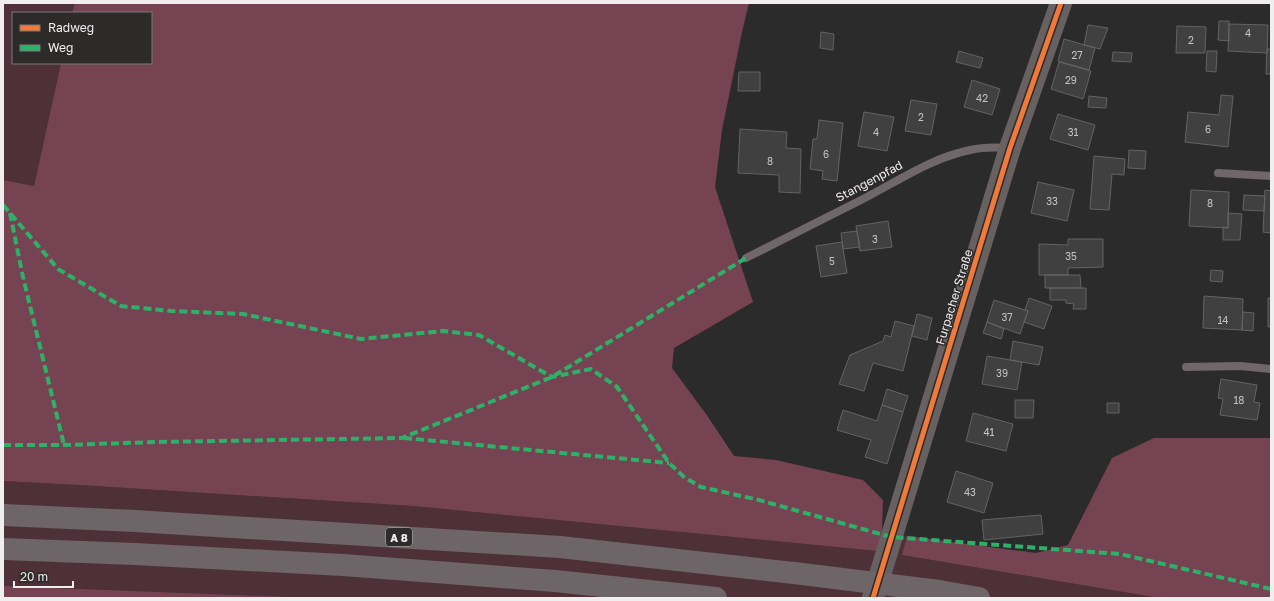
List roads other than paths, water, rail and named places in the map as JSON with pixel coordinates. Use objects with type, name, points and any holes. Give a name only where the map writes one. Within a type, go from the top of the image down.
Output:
[{"type":"highway","name":"A 8","points":[[3,515],[560,547],[794,573],[979,598]]},
{"type":"highway","points":[[3,549],[135,554],[351,566],[555,581],[716,598]]},
{"type":"street","name":"Furpacher Straße","points":[[873,598],[1010,148],[1061,3]]},
{"type":"lane","name":"Stangenpfad","points":[[746,258],[863,199],[931,162],[970,150],[990,147],[1010,148]]},
{"type":"lane","points":[[1218,173],[1271,176]]},
{"type":"lane","points":[[1186,367],[1240,366],[1271,369]]}]
